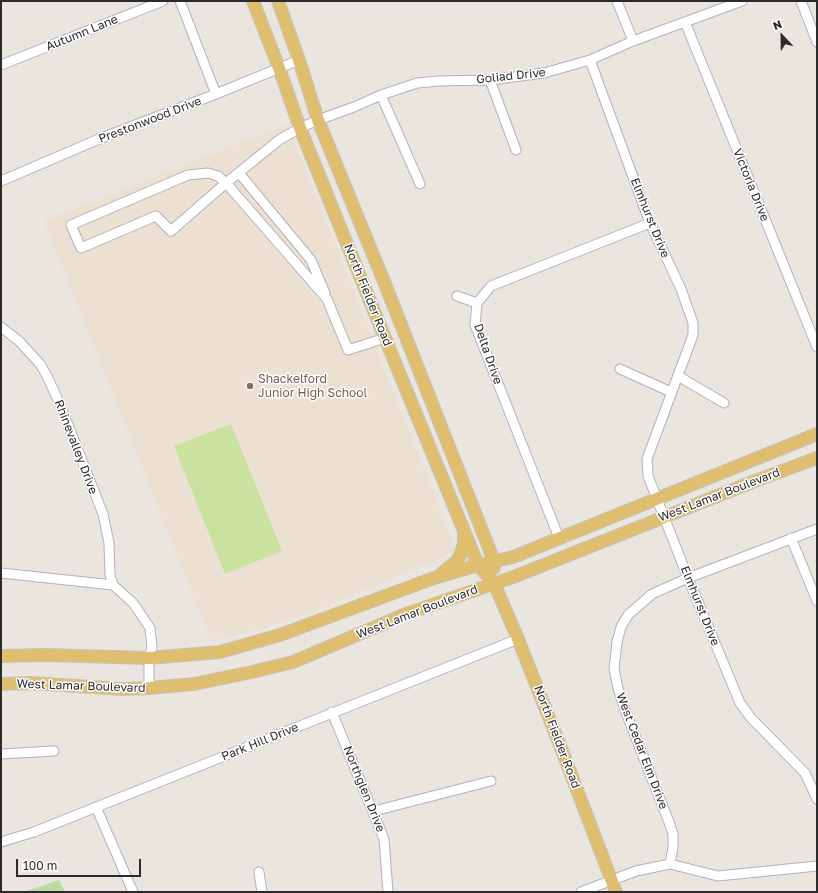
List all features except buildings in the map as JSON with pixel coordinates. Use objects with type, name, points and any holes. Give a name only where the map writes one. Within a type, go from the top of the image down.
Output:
[{"type":"main road","name":"North Fielder Road","points":[[253,1],[300,128],[385,338],[478,565],[494,583],[518,639],[616,892]]},
{"type":"main road","name":"North Fielder Road","points":[[278,1],[318,120],[404,332],[494,561],[494,583]]},
{"type":"main road","points":[[385,338],[404,332]]},
{"type":"main road","name":"West Lamar Boulevard","points":[[1,656],[46,655],[149,658],[220,652],[280,635],[434,578],[512,557],[817,434]]},
{"type":"main road","name":"West Lamar Boulevard","points":[[1,684],[30,683],[123,689],[149,688],[194,684],[293,662],[406,614],[516,576],[665,516],[817,458]]},
{"type":"main road","points":[[434,578],[457,561],[463,547],[464,530]]},
{"type":"street","name":"Autumn Lane","points":[[1,65],[163,1]]},
{"type":"street","points":[[180,1],[216,94]]},
{"type":"street","points":[[616,1],[633,41]]},
{"type":"street","name":"Goliad Drive","points":[[226,184],[218,176],[208,173],[188,175],[71,225],[81,248],[156,216],[171,231],[279,140],[318,120],[381,95],[417,83],[490,80],[544,74],[590,60],[633,41],[742,1]]},
{"type":"street","points":[[801,1],[817,42]]},
{"type":"street","name":"Victoria Drive","points":[[685,22],[817,347]]},
{"type":"street","name":"Prestonwood Drive","points":[[1,181],[99,139],[299,60]]},
{"type":"street","name":"Elmhurst Drive","points":[[590,60],[650,223],[681,289],[693,323],[693,335],[647,459],[648,476],[665,516],[688,578],[740,703],[751,718],[805,772],[817,799]]},
{"type":"street","points":[[490,80],[516,150]]},
{"type":"street","points":[[381,95],[420,184]]},
{"type":"street","points":[[239,173],[311,260],[348,350],[385,338]]},
{"type":"street","points":[[226,184],[327,300]]},
{"type":"street","points":[[457,296],[477,303],[491,286],[650,223]]},
{"type":"street","name":"Delta Drive","points":[[477,303],[474,325],[559,538]]},
{"type":"street","name":"Rhinevalley Drive","points":[[1,328],[19,341],[40,364],[59,402],[103,514],[109,543],[110,575],[113,585]]},
{"type":"street","points":[[620,369],[671,392]]},
{"type":"street","points":[[678,376],[724,403]]},
{"type":"street","name":"West Cedar Elm Drive","points":[[670,864],[673,847],[673,834],[662,802],[625,710],[614,669],[617,642],[621,628],[628,615],[652,594],[688,578],[817,529]]},
{"type":"street","points":[[791,538],[817,601]]},
{"type":"street","points":[[1,573],[113,585],[133,603],[150,628],[152,647],[149,658],[149,688]]},
{"type":"street","name":"Park Hill Drive","points":[[1,842],[34,832],[518,639]]},
{"type":"street","name":"Northglen Drive","points":[[332,712],[374,810],[384,839],[388,892]]},
{"type":"street","points":[[1,754],[54,751]]},
{"type":"street","points":[[374,810],[491,781]]},
{"type":"street","points":[[96,807],[133,892]]},
{"type":"street","points":[[581,892],[636,870],[670,864],[718,876],[817,866]]},
{"type":"street","points":[[259,872],[262,892]]},
{"type":"shaded area","name":"Shackelford Junior High School","points":[[288,124],[456,551],[320,609],[264,628],[211,641],[44,221]]},
{"type":"green space","points":[[231,424],[282,551],[225,574],[174,446]]},
{"type":"green space","points":[[59,880],[65,892],[23,892]]},
{"type":"place","name":"Shackelford Junior High School","points":[[250,386]]}]
